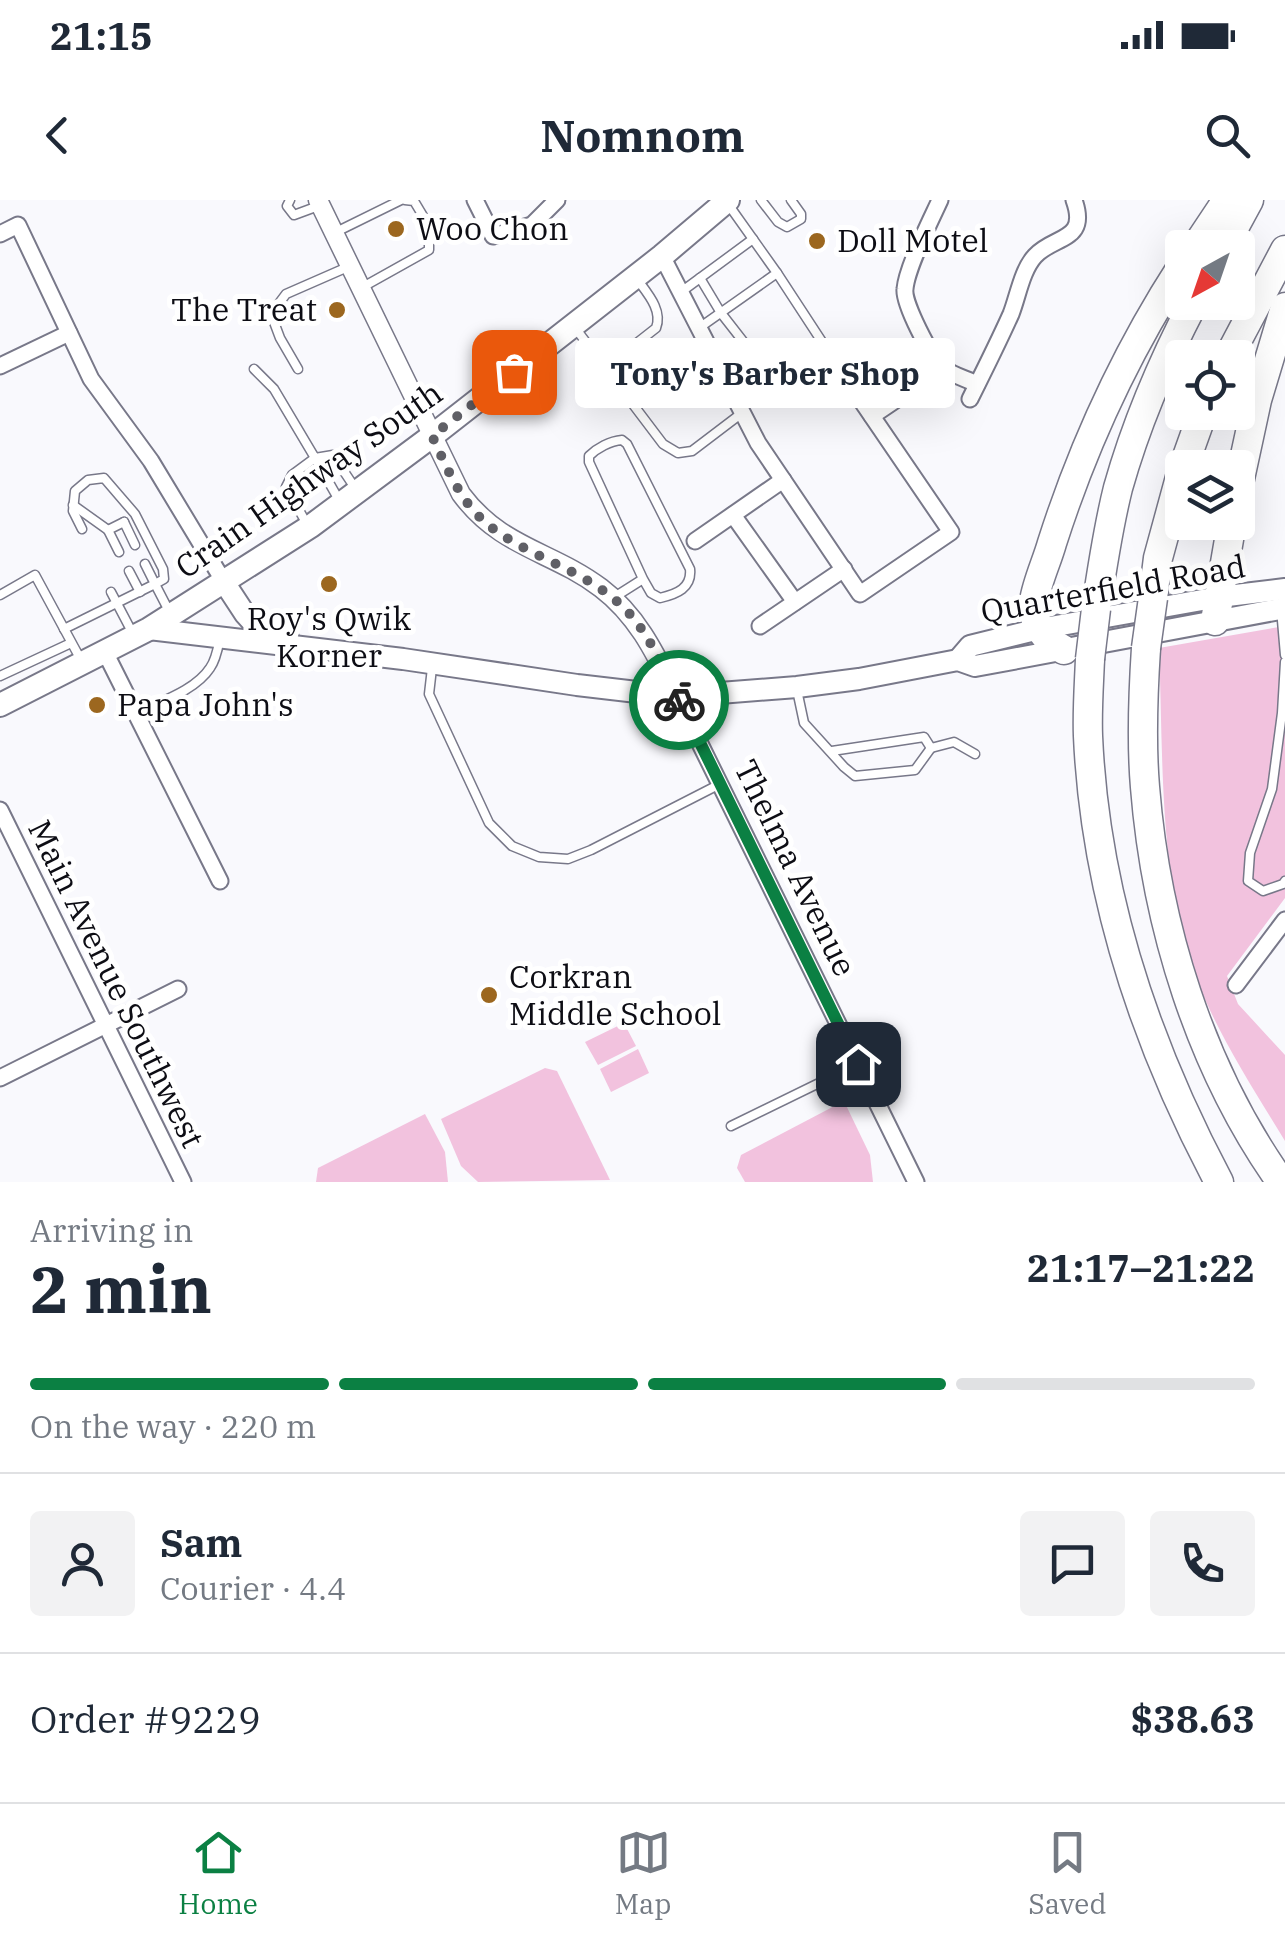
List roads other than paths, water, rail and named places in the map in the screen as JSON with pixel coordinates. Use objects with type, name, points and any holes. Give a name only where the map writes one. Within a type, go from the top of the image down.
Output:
[{"type":"highway","points":[[1206,230],[1227,200]]},
{"type":"highway","points":[[1233,230],[1249,200]]},
{"type":"highway","points":[[1238,340],[1285,250]]},
{"type":"highway","points":[[1077,654],[1054,644],[1039,630],[1034,602],[1063,508],[1115,385],[1165,296]]},
{"type":"highway","points":[[1246,450],[1285,307]]},
{"type":"highway","points":[[1185,320],[1159,375],[1119,486],[1105,543],[1096,609],[1077,654],[1099,851],[1114,921],[1162,1062],[1190,1128],[1220,1182]]},
{"type":"highway","points":[[1165,533],[1152,598],[1142,714],[1151,843],[1178,968],[1205,1040],[1234,1104],[1281,1182]]},
{"type":"highway","points":[[1217,609],[1229,540]]},
{"type":"highway","points":[[1234,1104],[1285,1176]]},
{"type":"main road","name":"Crain Highway South","points":[[0,705],[77,653],[104,652],[142,632],[310,528],[636,277],[726,200]]},
{"type":"main road","name":"Quarterfield Road","points":[[224,582],[255,624],[318,648]]},
{"type":"main road","name":"Quarterfield Road","points":[[958,660],[970,646],[1039,630],[1284,602]]},
{"type":"main road","name":"Quarterfield Road","points":[[142,632],[318,648],[676,695],[796,688],[958,660],[975,666],[1077,654],[1217,609]]},
{"type":"street","points":[[475,200],[494,236],[532,224],[558,200]]},
{"type":"street","points":[[940,200],[904,288],[905,299],[943,368],[974,392],[1033,258],[1074,230],[1078,214],[1074,200]]},
{"type":"street","name":"Thelma Avenue","points":[[320,202],[461,494],[484,521],[518,544],[591,581],[642,631],[916,1182]]},
{"type":"street","points":[[0,234],[18,226],[91,379],[151,460],[224,582]]},
{"type":"street","points":[[662,256],[758,443],[860,594],[951,532],[850,384]]},
{"type":"street","points":[[0,366],[68,333]]},
{"type":"street","points":[[872,416],[943,368]]},
{"type":"street","points":[[696,541],[783,480]]},
{"type":"street","points":[[734,515],[794,602]]},
{"type":"street","points":[[760,626],[844,569]]},
{"type":"street","points":[[104,652],[220,882]]},
{"type":"street","name":"Main Avenue Southwest","points":[[0,810],[183,1182]]},
{"type":"street","points":[[1236,985],[1285,920]]},
{"type":"street","points":[[0,1078],[178,989]]},
{"type":"lane","points":[[290,200],[287,204],[294,215],[320,202]]},
{"type":"lane","points":[[334,233],[403,200],[414,202],[429,226],[429,250],[361,288]]},
{"type":"lane","points":[[700,278],[778,386],[828,352],[726,200]]},
{"type":"lane","points":[[762,200],[778,222],[787,227],[801,219],[802,214],[791,200]]},
{"type":"lane","points":[[680,292],[753,239]]},
{"type":"lane","points":[[298,369],[271,314],[286,294],[350,266]]},
{"type":"lane","points":[[699,328],[777,274]]},
{"type":"lane","points":[[605,368],[656,328],[659,320],[656,308],[636,277]]},
{"type":"lane","points":[[573,326],[663,444],[678,453],[692,451],[742,413]]},
{"type":"lane","points":[[254,369],[274,388],[314,458],[349,498]]},
{"type":"lane","points":[[614,441],[628,444],[692,578],[674,594],[660,598],[651,593],[643,579],[589,462],[593,452],[614,441]]},
{"type":"lane","points":[[310,528],[286,487],[292,475],[314,458],[333,455],[349,498]]},
{"type":"lane","points":[[64,630],[164,579],[164,569],[135,514],[104,478],[88,480],[75,491],[73,506],[82,529]]},
{"type":"lane","points":[[73,506],[108,530],[118,552]]},
{"type":"lane","points":[[108,530],[135,514]]},
{"type":"lane","points":[[124,522],[135,544]]},
{"type":"lane","points":[[144,564],[171,615]]},
{"type":"lane","points":[[129,571],[140,592]]},
{"type":"lane","points":[[0,595],[34,575],[77,653],[0,676]]},
{"type":"lane","points":[[612,598],[643,579]]},
{"type":"lane","points":[[111,592],[142,632]]},
{"type":"lane","points":[[1284,602],[1280,760],[1250,853],[1248,881],[1263,891],[1285,882]]},
{"type":"lane","points":[[136,714],[192,685],[208,672],[220,637]]},
{"type":"lane","points":[[433,663],[429,694],[489,823],[512,846],[539,857],[568,858],[720,784]]},
{"type":"lane","points":[[796,688],[804,723],[855,776],[914,770],[931,748],[954,742],[975,754]]},
{"type":"lane","points":[[832,752],[924,738],[931,748]]},
{"type":"lane","points":[[731,1126],[858,1064]]},
{"type":"place","name":"Woo Chon","points":[[396,229]]},
{"type":"place","name":"Doll Motel","points":[[817,241]]},
{"type":"place","name":"The Treat","points":[[337,310]]},
{"type":"place","name":"Tony's Barber Shop","points":[[514,372]]},
{"type":"place","name":"Roy's Qwik Korner","points":[[329,584]]},
{"type":"place","name":"Papa John's","points":[[97,705]]},
{"type":"place","name":"Corkran Middle School","points":[[489,995]]}]
